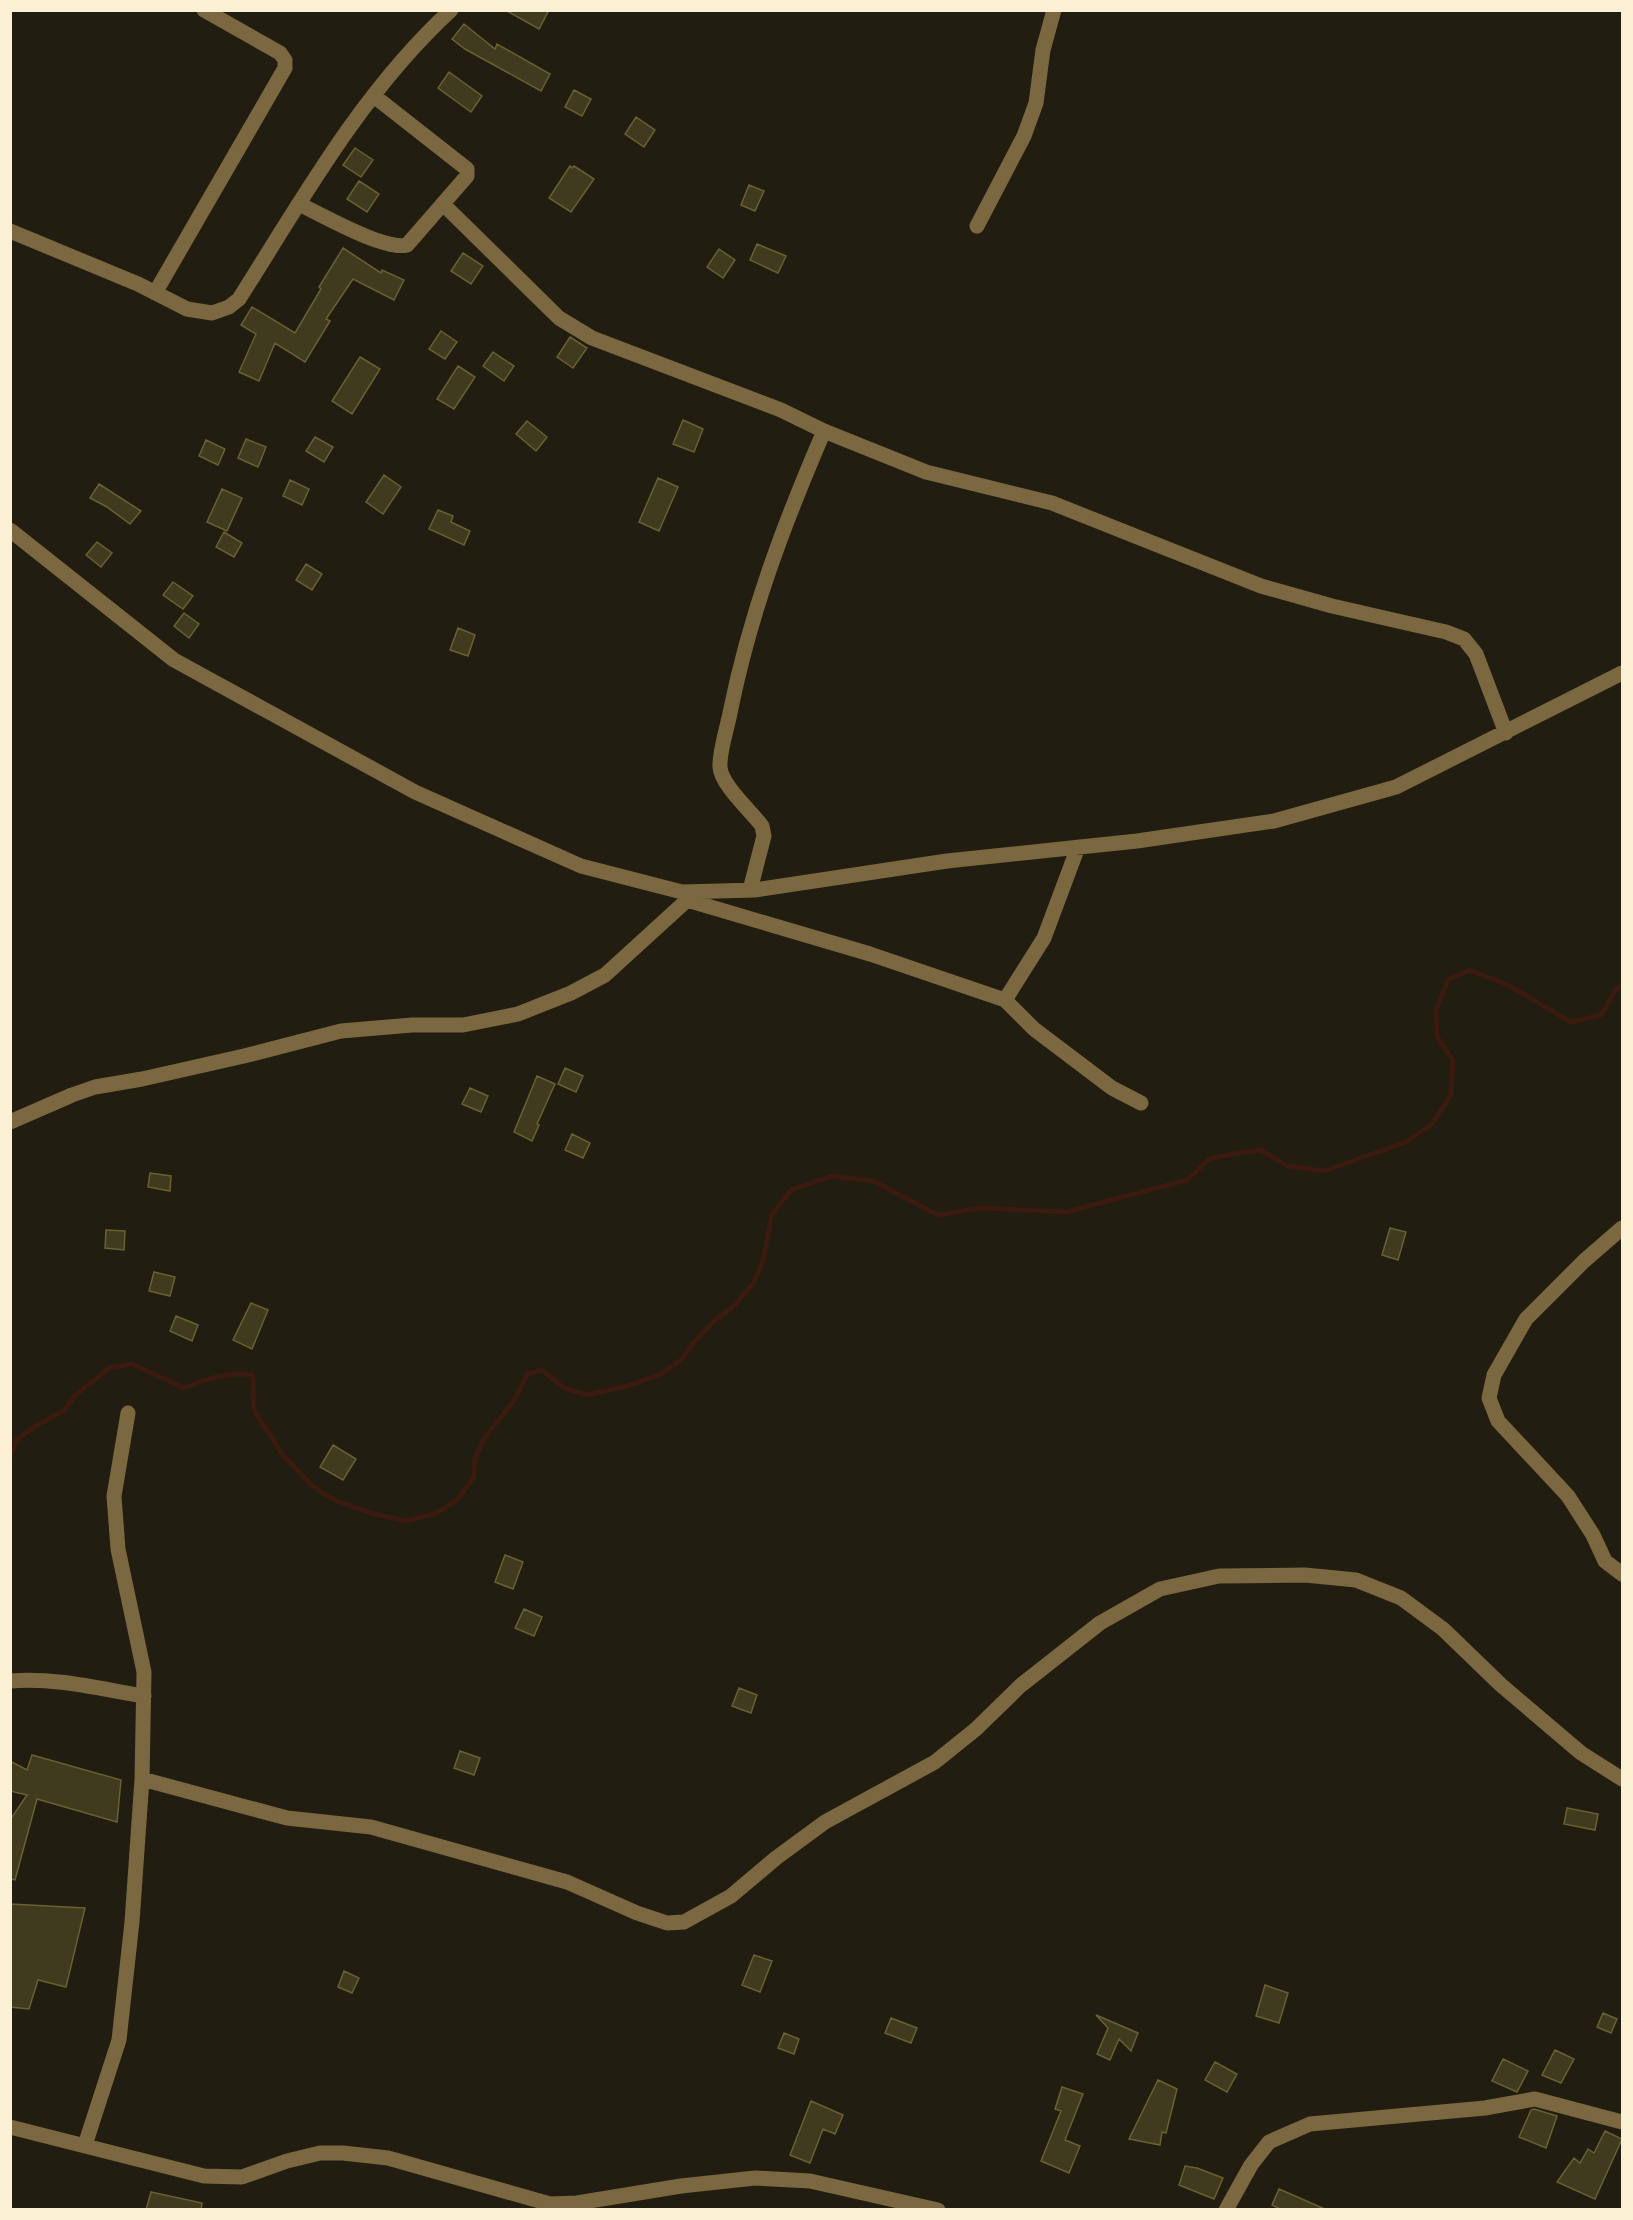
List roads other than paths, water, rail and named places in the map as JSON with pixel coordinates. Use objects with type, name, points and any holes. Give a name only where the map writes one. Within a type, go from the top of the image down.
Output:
[{"type":"street","points":[[155,293],[285,68],[285,60],[280,53],[204,10]]},
{"type":"street","points":[[10,231],[138,284],[187,309],[212,313],[229,307],[239,299],[332,152],[374,96],[428,32],[451,10]]},
{"type":"street","points":[[977,226],[1024,136],[1036,103],[1042,50],[1054,10]]},
{"type":"street","points":[[299,204],[384,243],[399,247],[407,245],[467,176],[467,169],[374,96]]},
{"type":"street","points":[[443,204],[559,318],[592,338],[781,410],[824,431],[926,472],[1052,503],[1261,586],[1332,606],[1446,632],[1464,639],[1476,654],[1506,733]]},
{"type":"street","points":[[750,891],[764,836],[762,826],[724,780],[720,768],[737,678],[767,573],[824,431]]},
{"type":"street","points":[[10,530],[174,660],[415,792],[581,866],[682,892],[1005,1000],[1034,1029],[1112,1088],[1141,1103]]},
{"type":"street","points":[[10,1122],[95,1087],[244,1056],[341,1031],[412,1025],[463,1025],[518,1014],[571,993],[605,975],[691,896],[750,891],[947,861],[1137,841],[1274,820],[1396,786],[1623,673]]},
{"type":"street","points":[[1005,1000],[1044,938],[1078,848]]},
{"type":"street","points":[[1623,1228],[1584,1261],[1526,1319],[1494,1375],[1489,1398],[1498,1420],[1568,1496],[1593,1535],[1605,1561],[1623,1574]]},
{"type":"street","points":[[85,2145],[119,2040],[132,1922],[142,1779],[144,1672],[118,1548],[114,1496],[128,1413]]},
{"type":"street","points":[[142,1779],[287,1818],[371,1827],[567,1882],[667,1923],[684,1922],[730,1896],[825,1822],[935,1762],[976,1729],[1020,1686],[1110,1617],[1160,1589],[1219,1576],[1305,1575],[1356,1580],[1401,1598],[1443,1629],[1501,1685],[1581,1753],[1623,1779]]},
{"type":"street","points":[[10,1681],[62,1682],[144,1696]]},
{"type":"street","points":[[1226,2210],[1251,2165],[1269,2142],[1310,2124],[1485,2108],[1535,2099],[1623,2122]]},
{"type":"street","points":[[10,2127],[204,2176],[242,2177],[287,2161],[320,2153],[343,2153],[388,2158],[550,2204],[577,2203],[670,2187],[755,2178],[810,2181],[938,2210]]},
{"type":"waterway","points":[[10,1458],[16,1440],[63,1411],[76,1395],[109,1368],[132,1364],[184,1388],[218,1377],[234,1374],[253,1375],[254,1410],[282,1454],[311,1485],[334,1500],[371,1513],[406,1521],[437,1513],[457,1500],[474,1477],[475,1459],[484,1438],[514,1401],[528,1374],[542,1370],[564,1388],[587,1395],[631,1385],[661,1374],[681,1360],[696,1340],[714,1321],[735,1305],[754,1282],[763,1261],[772,1214],[791,1190],[832,1176],[873,1181],[938,1215],[979,1208],[1066,1212],[1187,1180],[1209,1159],[1232,1154],[1260,1150],[1288,1166],[1324,1171],[1406,1142],[1432,1124],[1451,1095],[1453,1060],[1437,1037],[1436,1010],[1448,980],[1469,970],[1508,985],[1571,1022],[1601,1015],[1615,991],[1622,985]]}]
